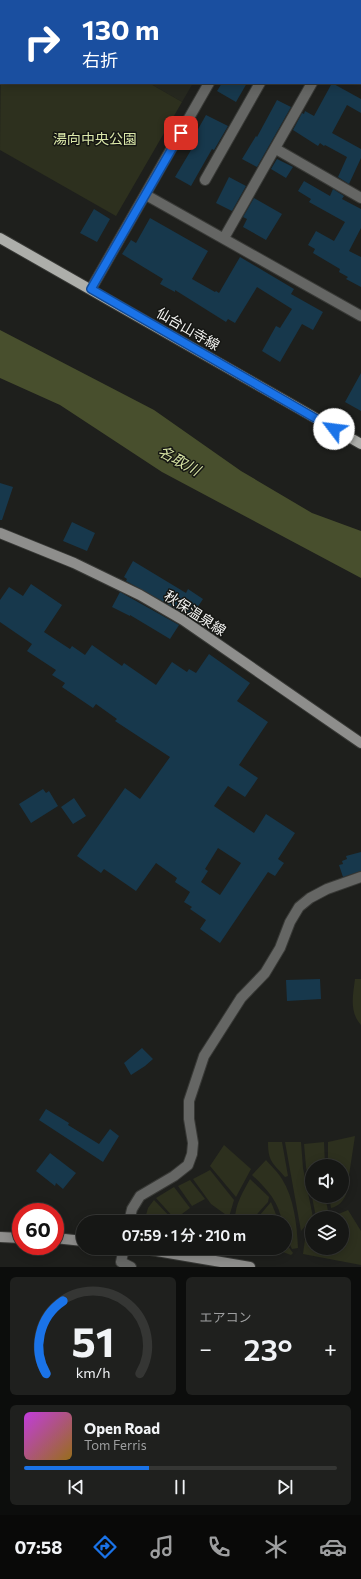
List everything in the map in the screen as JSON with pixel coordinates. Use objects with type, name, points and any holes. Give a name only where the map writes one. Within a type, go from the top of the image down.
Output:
[{"type":"main road","name":"仙台山寺線","points":[[0,238],[361,444]]},
{"type":"main road","name":"秋保温泉線","points":[[0,534],[74,563],[140,595],[177,616],[361,743]]},
{"type":"main road","points":[[0,1237],[12,1238]]},
{"type":"main road","points":[[64,1239],[76,1240]]},
{"type":"main road","points":[[181,1255],[250,1267]]},
{"type":"street","points":[[91,289],[208,84]]},
{"type":"street","points":[[205,180],[259,84]]},
{"type":"street","points":[[224,238],[276,149],[311,84]]},
{"type":"street","points":[[276,149],[361,198]]},
{"type":"street","points":[[146,195],[361,316]]},
{"type":"street","points":[[131,1215],[132,1209],[140,1196],[174,1176],[188,1165],[192,1154],[193,1143],[189,1119],[189,1101],[204,1056],[241,998],[265,972],[280,948],[290,922],[299,907],[310,898],[321,892],[361,877]]},
{"type":"street","points":[[122,1255],[121,1262],[131,1267]]},
{"type":"shaded area","points":[[151,84],[192,84],[182,102]]},
{"type":"green space","name":"湯向中央公園","points":[[1,84],[151,84],[182,102],[116,216],[0,150]]},
{"type":"green space","points":[[355,979],[361,979],[361,1025],[357,1020],[353,1009]]},
{"type":"green space","points":[[355,1136],[349,1175],[349,1159],[328,1159],[328,1142]]},
{"type":"green space","points":[[268,1142],[282,1142],[288,1176],[285,1177],[272,1162],[268,1149]]},
{"type":"green space","points":[[285,1142],[301,1142],[305,1178],[305,1203],[310,1203],[312,1211],[305,1211],[305,1226],[301,1231]]},
{"type":"green space","points":[[324,1142],[325,1159],[305,1159],[304,1144]]},
{"type":"green space","points":[[224,1145],[251,1169],[236,1197],[210,1166]]},
{"type":"green space","points":[[266,1160],[280,1176],[286,1186],[292,1203],[296,1221],[298,1248],[292,1249],[292,1215],[280,1215],[275,1202],[267,1190],[252,1175]]},
{"type":"green space","points":[[210,1170],[234,1200],[230,1215],[226,1215],[211,1204],[193,1179]]},
{"type":"green space","points":[[250,1179],[269,1197],[268,1202],[256,1215],[235,1215],[242,1193]]},
{"type":"green space","points":[[190,1180],[205,1199],[192,1206],[178,1186]]},
{"type":"green space","points":[[174,1187],[190,1208],[180,1215],[171,1215],[156,1198]]},
{"type":"green space","points":[[154,1200],[168,1215],[146,1215],[148,1208]]},
{"type":"green space","points":[[271,1202],[276,1215],[260,1215]]},
{"type":"green space","points":[[313,1203],[326,1203],[328,1211],[315,1211]]},
{"type":"green space","points":[[330,1203],[340,1203],[336,1206],[331,1208]]},
{"type":"green space","points":[[349,1212],[361,1231],[361,1265],[308,1255],[349,1255]]},
{"type":"green space","points":[[305,1239],[305,1254],[303,1254]]},
{"type":"water","name":"名取川","points":[[0,330],[154,410],[241,471],[312,513],[361,531],[361,578],[162,472],[60,405],[0,378]]},
{"type":"building","points":[[221,84],[246,84],[236,102],[217,91]]},
{"type":"building","points":[[331,84],[361,99],[361,113],[347,105],[332,133],[361,149],[361,158],[349,184],[338,177],[347,157],[320,143],[318,146],[293,130],[302,113],[304,114],[305,111],[314,116]]},
{"type":"building","points":[[277,100],[291,107],[257,167],[242,159],[256,136],[257,137]]},
{"type":"building","points":[[206,115],[228,126],[214,150],[212,149],[191,186],[175,177],[197,140],[193,138]]},
{"type":"building","points":[[277,159],[293,167],[286,178],[271,169]]},
{"type":"building","points":[[229,177],[246,186],[232,211],[216,203]]},
{"type":"building","points":[[304,181],[330,196],[333,189],[344,196],[342,199],[361,209],[361,228],[349,251],[361,257],[361,287],[346,279],[348,277],[339,272],[340,269],[313,253],[315,249],[308,245],[316,231],[334,241],[345,222],[309,202],[311,199],[298,191]]},
{"type":"building","points":[[254,198],[282,214],[266,240],[243,227],[247,219],[243,217]]},
{"type":"building","points":[[94,209],[110,219],[97,242],[80,233]]},
{"type":"building","points":[[150,218],[208,251],[192,279],[219,293],[240,257],[294,289],[291,294],[323,312],[313,330],[302,324],[280,362],[262,351],[276,326],[280,328],[292,309],[257,287],[235,323],[228,319],[226,322],[175,290],[175,292],[160,284],[163,279],[122,254],[131,240],[136,243]]},
{"type":"building","points":[[361,373],[361,411],[345,402]]},
{"type":"building","points":[[0,483],[13,487],[2,520],[0,520]]},
{"type":"building","points":[[72,522],[95,533],[87,551],[63,541]]},
{"type":"building","points":[[133,561],[186,593],[188,589],[203,599],[191,617],[126,581],[127,579],[124,577]]},
{"type":"building","points":[[31,584],[62,605],[44,632],[70,649],[72,646],[85,655],[92,645],[122,666],[124,663],[156,685],[172,662],[187,672],[189,669],[196,673],[209,654],[250,683],[237,701],[268,722],[239,765],[258,778],[245,797],[228,786],[214,806],[254,833],[266,814],[295,833],[278,859],[284,863],[275,876],[268,872],[220,943],[200,929],[206,920],[190,909],[192,907],[184,902],[190,892],[175,882],[177,878],[156,863],[136,891],[104,869],[101,873],[77,856],[125,788],[140,799],[170,757],[115,721],[117,719],[96,704],[93,708],[62,687],[65,683],[52,675],[56,670],[27,651],[32,644],[0,622],[0,600],[9,587],[23,596]],"holes":[[[218,848],[241,863],[220,895],[201,882],[208,871],[205,869]]]},
{"type":"building","points":[[120,592],[179,625],[170,639],[130,615],[112,607]]},
{"type":"building","points":[[43,789],[46,793],[49,791],[58,806],[31,823],[19,804]]},
{"type":"building","points":[[74,798],[86,816],[73,824],[61,807]]},
{"type":"building","points":[[361,852],[361,871],[343,877],[339,865],[343,864],[342,861],[347,859],[346,856]]},
{"type":"building","points":[[320,979],[321,999],[287,1001],[286,980]]},
{"type":"building","points":[[142,1048],[153,1059],[131,1075],[124,1063]]},
{"type":"building","points":[[46,1109],[69,1123],[68,1125],[99,1144],[110,1129],[119,1136],[103,1162],[39,1120]]},
{"type":"building","points":[[50,1153],[76,1173],[63,1189],[56,1183],[55,1186],[36,1171]]},
{"type":"route","points":[[181,133],[91,289],[334,429]]}]
